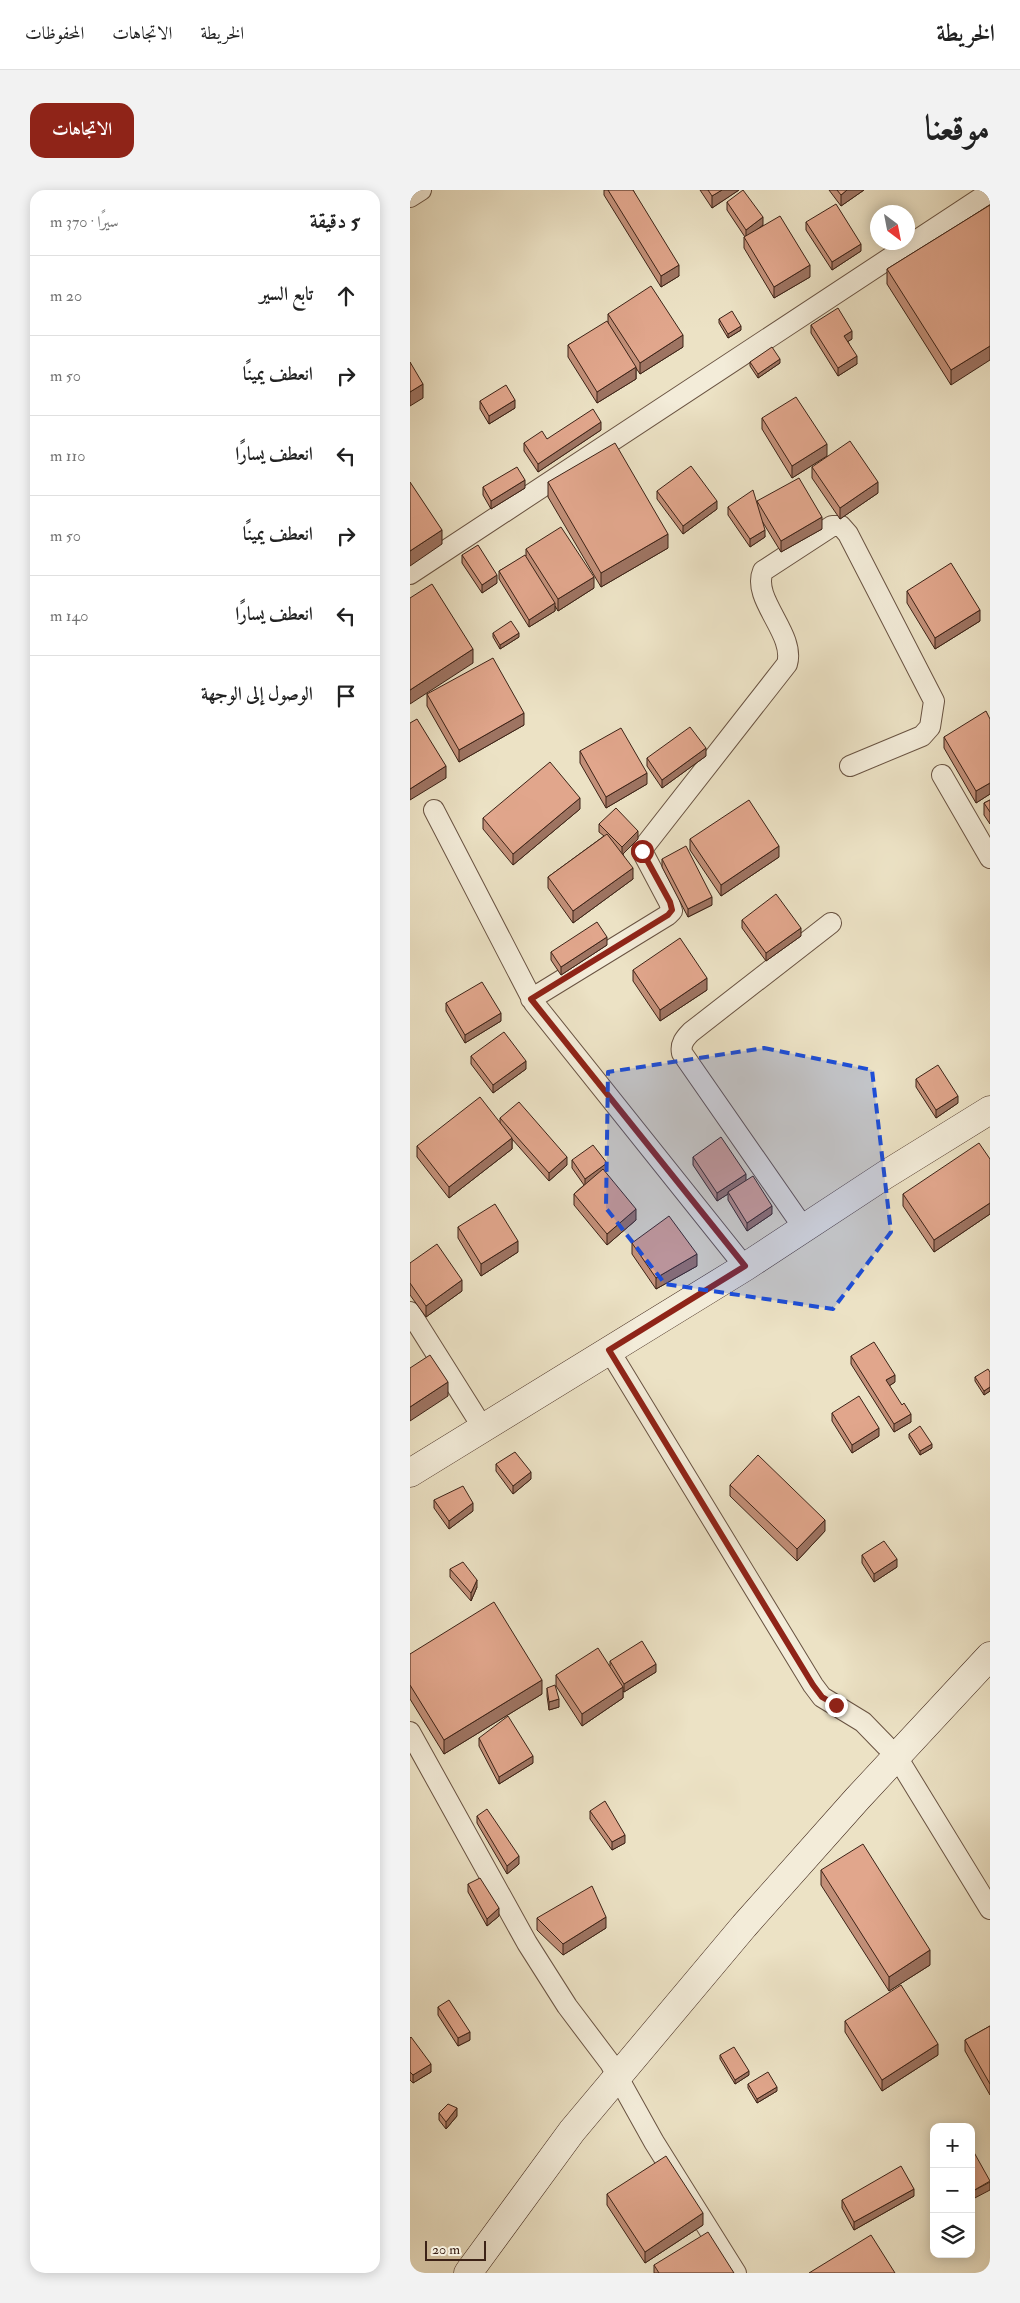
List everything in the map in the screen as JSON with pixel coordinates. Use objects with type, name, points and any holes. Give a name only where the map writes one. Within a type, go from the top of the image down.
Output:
[{"type":"street","points":[[410,197],[421,190]]},
{"type":"street","points":[[410,574],[990,192]]},
{"type":"street","points":[[531,999],[668,915],[672,910],[670,902],[642,851],[643,848],[787,664],[788,647],[759,583],[763,570],[832,526],[841,526],[848,534],[934,701],[930,728],[922,736],[850,766]]},
{"type":"street","points":[[942,775],[990,858]]},
{"type":"street","points":[[434,810],[531,999],[745,1266]]},
{"type":"street","points":[[803,1227],[681,1049],[682,1043],[691,1032],[831,923]]},
{"type":"street","points":[[410,1473],[745,1266],[803,1227],[990,1110]]},
{"type":"street","points":[[410,1312],[483,1428]]},
{"type":"street","points":[[609,1350],[822,1697],[862,1722],[897,1757],[990,1909]]},
{"type":"street","points":[[468,2273],[572,2131],[744,1926],[851,1806],[990,1656]]},
{"type":"street","points":[[410,1732],[527,1943],[567,2006],[618,2077],[654,2142],[736,2273]]},
{"type":"highlighted area","points":[[764,1048],[872,1070],[891,1232],[833,1309],[665,1284],[606,1208],[608,1072]]},
{"type":"building","points":[[608,190],[633,190],[679,265],[661,276]]},
{"type":"building","points":[[708,190],[722,190],[712,196]]},
{"type":"building","points":[[743,190],[763,217],[746,230],[727,202]]},
{"type":"building","points":[[837,190],[847,190],[841,195]]},
{"type":"building","points":[[836,204],[861,244],[832,262],[806,222]]},
{"type":"building","points":[[990,205],[990,346],[951,370],[887,269]]},
{"type":"building","points":[[780,216],[810,265],[774,287],[744,237]]},
{"type":"building","points":[[651,286],[683,335],[640,363],[608,314]]},
{"type":"building","points":[[838,308],[852,331],[844,336],[857,356],[838,368],[811,325]]},
{"type":"building","points":[[732,311],[741,326],[728,334],[719,319]]},
{"type":"building","points":[[607,321],[636,367],[597,392],[568,345]]},
{"type":"building","points":[[772,347],[780,359],[758,374],[750,362]]},
{"type":"building","points":[[410,362],[423,384],[410,392]]},
{"type":"building","points":[[506,385],[515,400],[489,416],[480,401]]},
{"type":"building","points":[[796,397],[827,444],[792,466],[762,418]]},
{"type":"building","points":[[593,409],[601,422],[538,464],[524,443],[542,431],[547,439]]},
{"type":"building","points":[[850,441],[878,482],[840,508],[812,467]]},
{"type":"building","points":[[615,443],[668,534],[601,573],[548,482]]},
{"type":"building","points":[[691,466],[717,501],[683,526],[657,491]]},
{"type":"building","points":[[517,467],[525,480],[491,501],[483,487]]},
{"type":"building","points":[[799,478],[822,517],[781,541],[757,501]]},
{"type":"building","points":[[410,482],[442,530],[410,551]]},
{"type":"building","points":[[753,490],[765,530],[750,539],[728,507]]},
{"type":"building","points":[[561,527],[594,577],[558,599],[526,549]]},
{"type":"building","points":[[478,545],[497,575],[482,585],[462,555]]},
{"type":"building","points":[[525,555],[555,603],[529,620],[499,571]]},
{"type":"building","points":[[951,563],[980,610],[935,638],[907,591]]},
{"type":"building","points":[[432,584],[473,649],[410,690],[410,598]]},
{"type":"building","points":[[511,621],[519,633],[500,645],[493,633]]},
{"type":"building","points":[[493,658],[524,713],[459,750],[427,694]]},
{"type":"building","points":[[986,711],[990,719],[990,783],[976,791],[944,737]]},
{"type":"building","points":[[417,719],[446,766],[410,789],[410,723]]},
{"type":"building","points":[[690,727],[706,748],[662,780],[647,758]]},
{"type":"building","points":[[621,728],[647,773],[606,797],[580,751]]},
{"type":"building","points":[[550,762],[580,798],[513,854],[483,818]]},
{"type":"building","points":[[749,800],[779,846],[721,885],[690,839]]},
{"type":"building","points":[[990,800],[990,812],[984,803]]},
{"type":"building","points":[[616,808],[638,831],[622,847],[599,824]]},
{"type":"building","points":[[607,834],[633,868],[573,911],[548,877]]},
{"type":"building","points":[[686,846],[712,897],[688,909],[662,859]]},
{"type":"building","points":[[776,894],[801,928],[766,953],[742,920]]},
{"type":"building","points":[[597,922],[607,937],[561,967],[551,952]]},
{"type":"building","points":[[680,938],[707,978],[660,1010],[633,970]]},
{"type":"building","points":[[482,982],[501,1013],[465,1035],[446,1003]]},
{"type":"building","points":[[504,1032],[526,1061],[493,1085],[471,1056]]},
{"type":"building","points":[[938,1065],[958,1096],[936,1110],[916,1079]]},
{"type":"building","points":[[480,1097],[512,1138],[449,1187],[417,1146]]},
{"type":"building","points":[[519,1102],[567,1157],[549,1173],[500,1118]]},
{"type":"building","points":[[721,1137],[746,1174],[717,1193],[693,1157]]},
{"type":"building","points":[[979,1143],[990,1159],[990,1203],[934,1240],[903,1194]]},
{"type":"building","points":[[593,1145],[607,1163],[585,1179],[572,1160]]},
{"type":"building","points":[[603,1169],[636,1209],[607,1234],[574,1194]]},
{"type":"building","points":[[753,1176],[772,1206],[747,1223],[728,1192]]},
{"type":"building","points":[[495,1204],[518,1241],[481,1264],[458,1227]]},
{"type":"building","points":[[669,1216],[697,1254],[656,1278],[632,1243]]},
{"type":"building","points":[[437,1244],[462,1280],[426,1306],[410,1283],[410,1263]]},
{"type":"building","points":[[874,1342],[895,1375],[886,1380],[902,1405],[904,1403],[911,1414],[894,1424],[851,1356]]},
{"type":"building","points":[[430,1355],[448,1382],[410,1407],[410,1368]]},
{"type":"building","points":[[988,1369],[990,1372],[990,1387],[984,1391],[975,1377]]},
{"type":"building","points":[[859,1396],[879,1428],[852,1445],[832,1413]]},
{"type":"building","points":[[920,1426],[932,1444],[920,1451],[909,1434]]},
{"type":"building","points":[[515,1452],[531,1472],[513,1486],[496,1464]]},
{"type":"building","points":[[758,1455],[825,1520],[797,1549],[730,1485]]},
{"type":"building","points":[[463,1486],[473,1503],[449,1521],[434,1500]]},
{"type":"building","points":[[884,1541],[897,1559],[874,1574],[862,1555]]},
{"type":"building","points":[[463,1562],[477,1580],[471,1593],[450,1569]]},
{"type":"building","points":[[494,1602],[542,1680],[444,1740],[410,1685],[410,1654]]},
{"type":"building","points":[[642,1641],[656,1664],[624,1684],[610,1661]]},
{"type":"building","points":[[598,1648],[623,1687],[582,1714],[556,1675]]},
{"type":"building","points":[[555,1685],[559,1699],[549,1702],[547,1688]]},
{"type":"building","points":[[508,1716],[533,1756],[499,1777],[479,1738]]},
{"type":"building","points":[[605,1801],[625,1835],[612,1842],[590,1811]]},
{"type":"building","points":[[487,1809],[519,1856],[507,1866],[477,1816]]},
{"type":"building","points":[[863,1844],[930,1950],[889,1977],[821,1870]]},
{"type":"building","points":[[480,1878],[499,1908],[487,1919],[468,1884]]},
{"type":"building","points":[[592,1886],[606,1917],[563,1944],[537,1918]]},
{"type":"building","points":[[901,1985],[938,2044],[882,2080],[845,2021]]},
{"type":"building","points":[[449,2000],[470,2032],[458,2038],[438,2007]]},
{"type":"building","points":[[990,2026],[990,2084],[965,2040]]},
{"type":"building","points":[[411,2037],[431,2064],[413,2075],[410,2072]]},
{"type":"building","points":[[734,2047],[749,2071],[735,2080],[720,2055]]},
{"type":"building","points":[[768,2072],[777,2087],[757,2099],[748,2084]]},
{"type":"building","points":[[448,2104],[457,2108],[446,2122],[439,2113]]},
{"type":"building","points":[[975,2154],[990,2181],[975,2190]]},
{"type":"building","points":[[666,2156],[703,2213],[645,2252],[607,2194]]},
{"type":"building","points":[[901,2166],[914,2189],[854,2222],[842,2200]]},
{"type":"building","points":[[708,2232],[734,2273],[659,2273],[654,2265]]},
{"type":"building","points":[[871,2235],[895,2273],[809,2273]]},
{"type":"route","points":[[642,851],[670,902],[672,910],[668,915],[531,999],[745,1266],[609,1350],[813,1685],[822,1697],[836,1705]]}]
